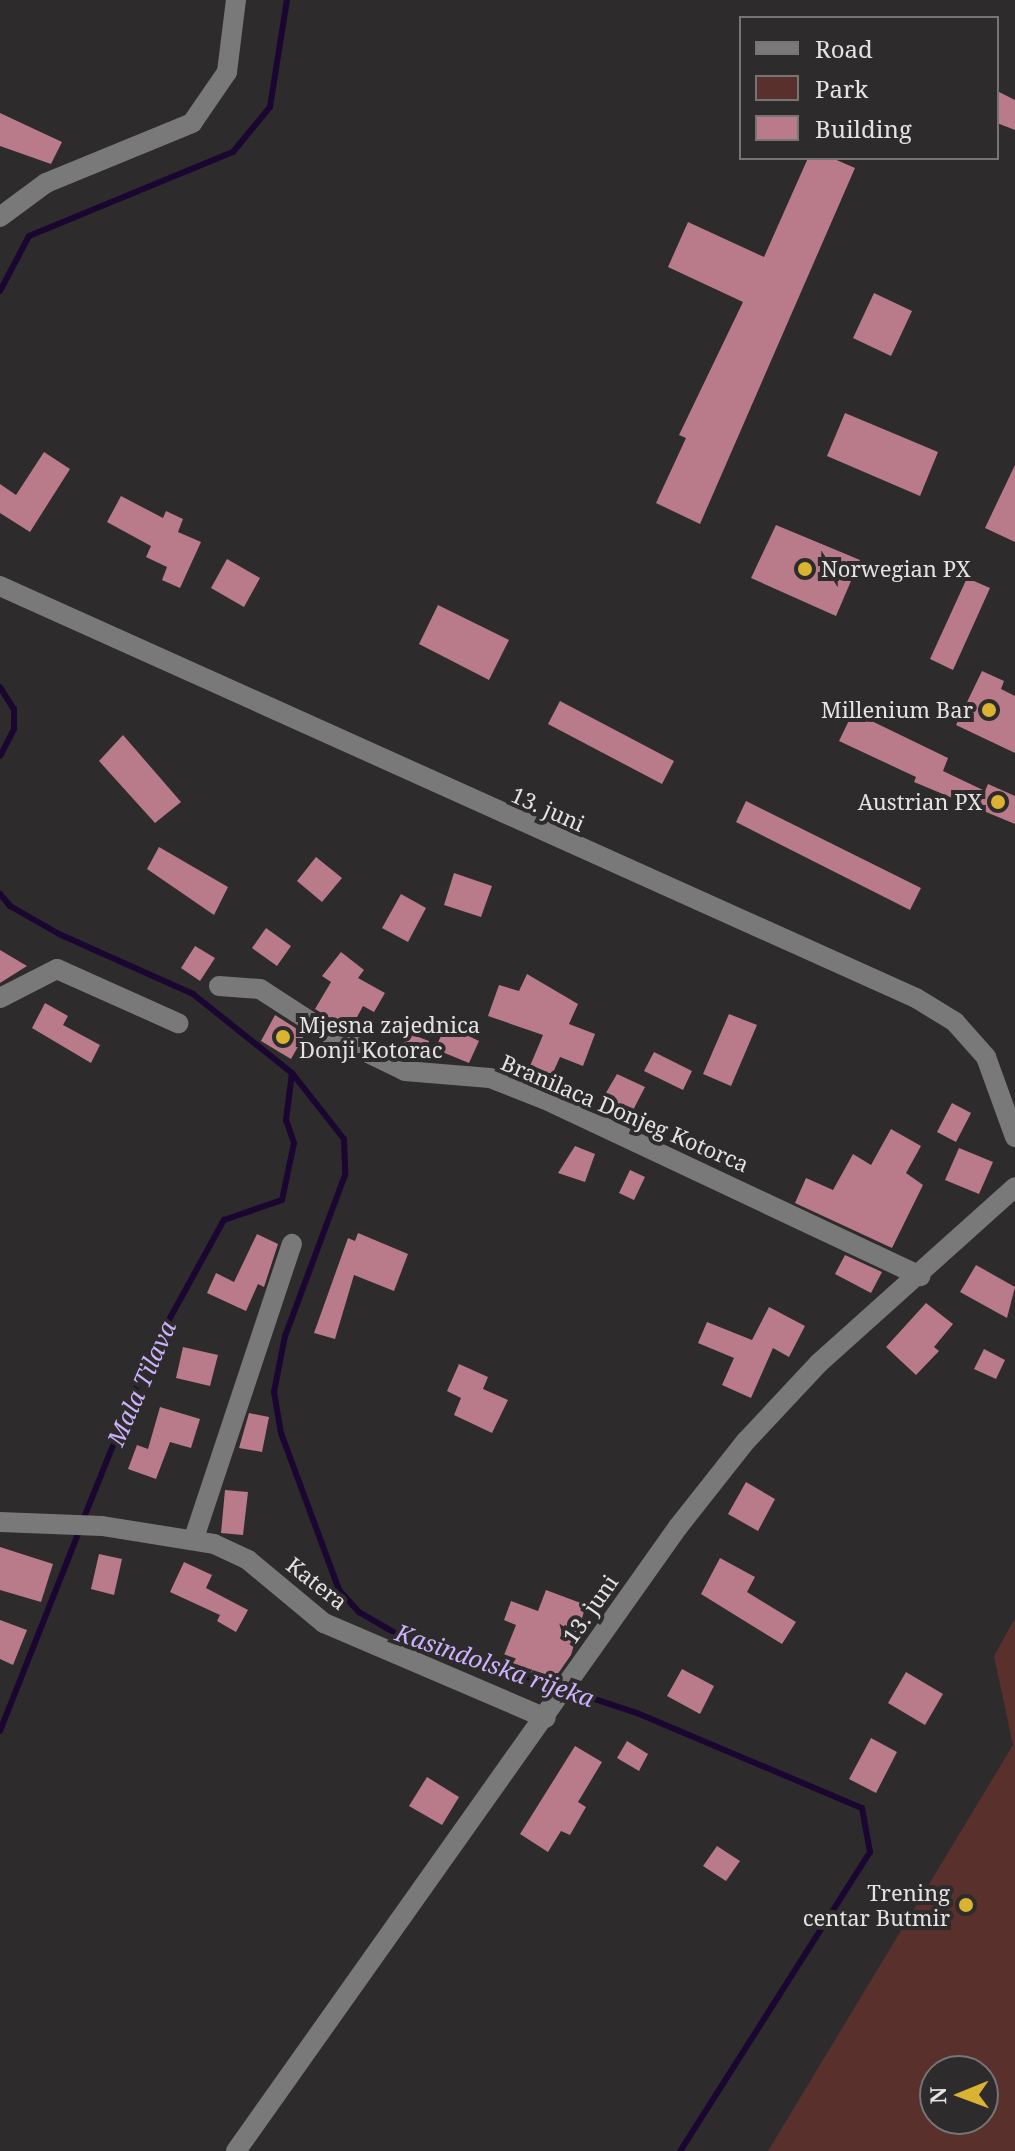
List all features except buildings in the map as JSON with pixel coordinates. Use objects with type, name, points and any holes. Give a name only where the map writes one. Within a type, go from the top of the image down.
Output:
[{"type":"street","points":[[0,217],[46,183],[192,123],[227,72],[236,0]]},
{"type":"street","name":"13. juni","points":[[0,586],[916,998],[955,1022],[986,1057],[1015,1137]]},
{"type":"street","points":[[0,998],[57,969],[178,1023]]},
{"type":"street","name":"Branilaca Donjeg Kotorca","points":[[219,986],[260,989],[331,1035],[405,1071],[490,1078],[544,1099],[920,1276]]},
{"type":"street","name":"13. juni","points":[[236,2151],[576,1672],[746,1441],[819,1363],[920,1276],[1015,1187]]},
{"type":"street","points":[[194,1538],[292,1244]]},
{"type":"street","name":"Katera","points":[[0,1522],[93,1526],[194,1538],[248,1560],[324,1623],[551,1710]]},
{"type":"green space","name":"Trening centar Butmir","points":[[1015,1618],[1015,2151],[768,2151],[1013,1745],[994,1656]]},
{"type":"waterway","name":"Kasindolska rijeka","points":[[0,291],[29,236],[233,152],[270,107],[287,0]]},
{"type":"waterway","name":"Kasindolska rijeka","points":[[0,687],[14,709],[14,729],[0,756]]},
{"type":"waterway","name":"Kasindolska rijeka","points":[[0,894],[10,906],[59,934],[193,994],[292,1073],[344,1139],[345,1175],[285,1336],[274,1392],[281,1433],[339,1590],[359,1612],[395,1633],[637,1713],[862,1808],[870,1852],[680,2151]]},
{"type":"waterway","name":"Mala Tilava","points":[[83,1520],[148,1358],[224,1220],[282,1200],[294,1143],[286,1120],[292,1073]]},
{"type":"waterway","name":"Mala Tilava","points":[[0,1731],[79,1531]]},
{"type":"place","name":"Norwegian PX","points":[[805,569]]},
{"type":"place","name":"Millenium Bar","points":[[989,710]]},
{"type":"place","name":"Austrian PX","points":[[998,802]]},
{"type":"place","name":"Mjesna zajednica Donji Kotorac","points":[[283,1037]]},
{"type":"place","name":"Trening centar Butmir","points":[[966,1905]]}]
